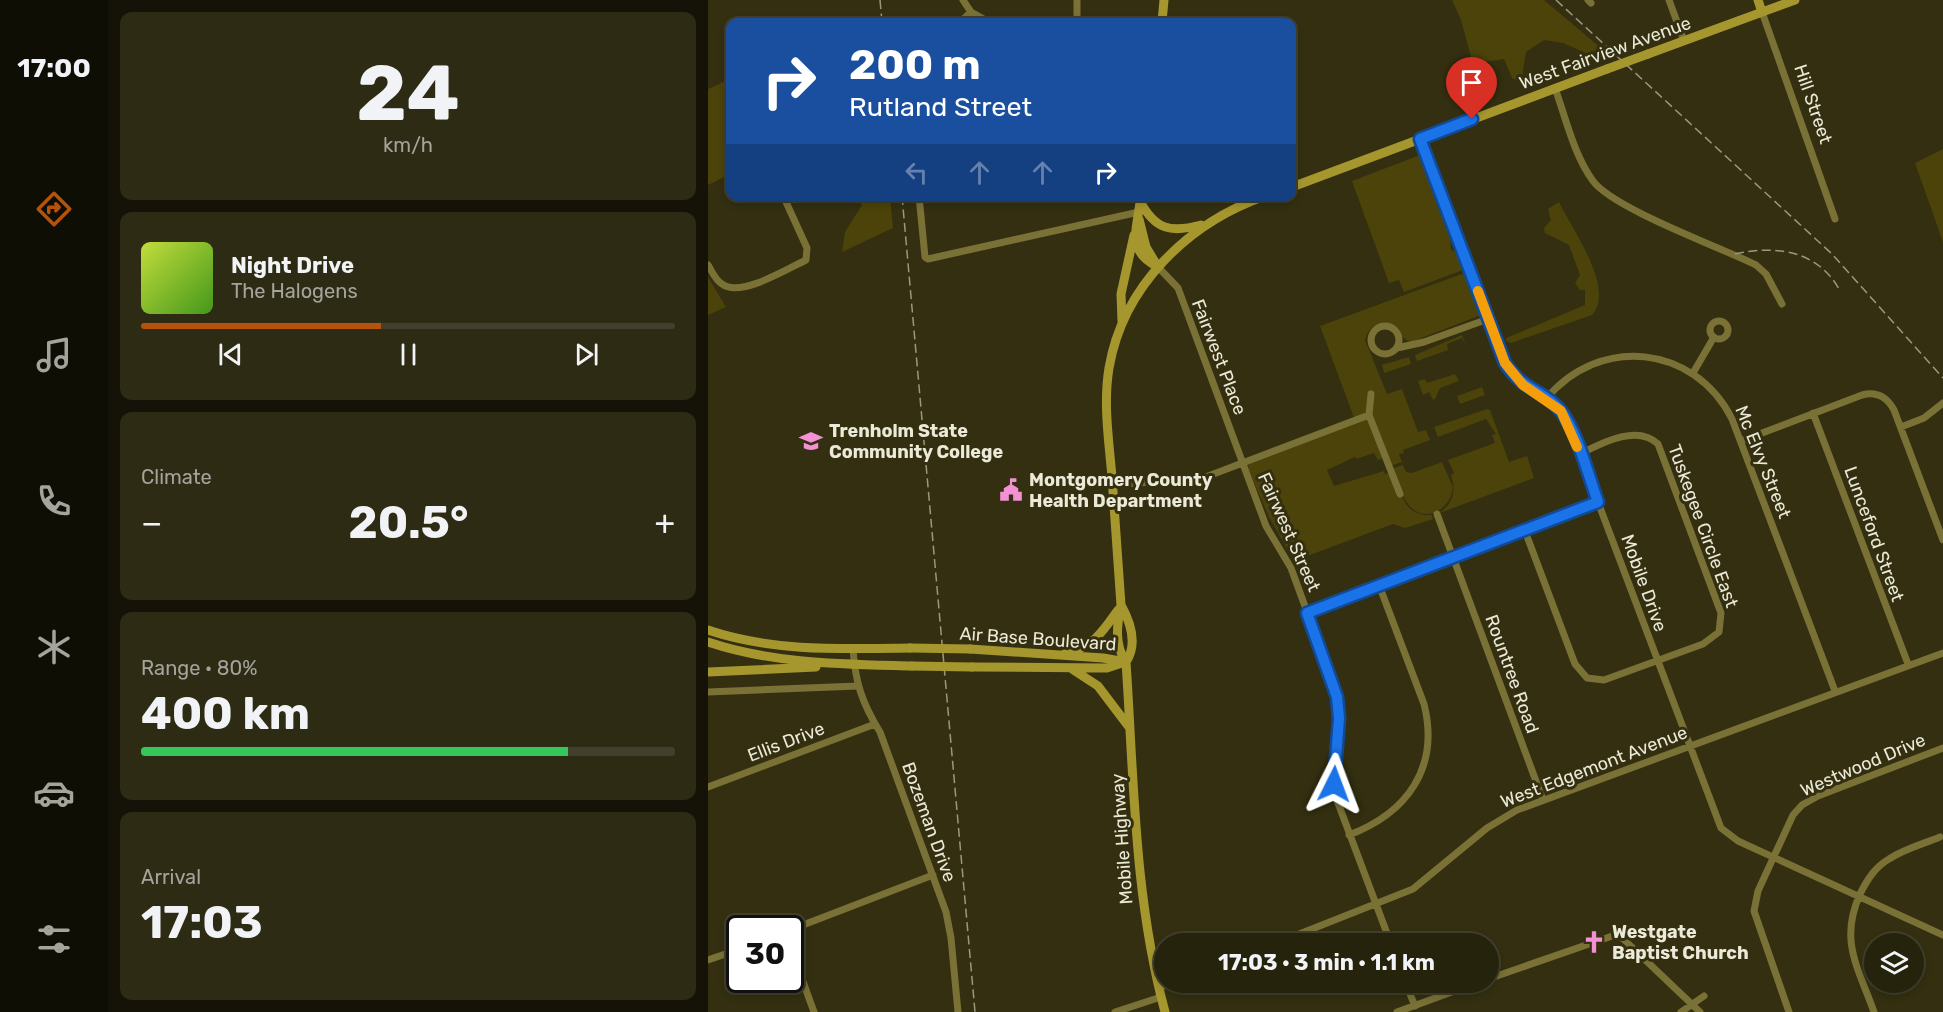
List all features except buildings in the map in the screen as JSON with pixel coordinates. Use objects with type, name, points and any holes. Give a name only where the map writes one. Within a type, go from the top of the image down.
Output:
[{"type":"main road","points":[[1162,18],[1164,0]]},
{"type":"main road","name":"Hill Street","points":[[1758,0],[1762,12]]},
{"type":"main road","name":"West Fairview Avenue","points":[[1296,186],[1795,0]]},
{"type":"main road","points":[[1122,324],[1121,294],[1141,201]]},
{"type":"main road","points":[[1142,201],[1150,218],[1166,228],[1188,229],[1209,224]]},
{"type":"main road","points":[[1122,324],[1145,282],[1185,240],[1209,224],[1255,201]]},
{"type":"main road","points":[[1139,214],[1146,247],[1158,267]]},
{"type":"main road","points":[[1134,235],[1144,257],[1158,267]]},
{"type":"main road","name":"Mobile Highway","points":[[1122,324],[1113,349],[1107,385],[1121,605],[1117,623],[1119,652],[1126,662],[1141,890],[1154,960]]},
{"type":"main road","points":[[1048,654],[1071,652],[1091,643],[1100,636],[1121,605]]},
{"type":"main road","name":"Air Base Boulevard","points":[[708,630],[742,640],[783,646],[970,650],[1048,654],[1126,662]]},
{"type":"main road","name":"Air Base Boulevard","points":[[708,642],[765,656],[854,665],[1107,668],[1126,662]]},
{"type":"main road","points":[[708,672],[854,665]]},
{"type":"main road","points":[[1070,668],[1098,686],[1130,728]]},
{"type":"main road","name":"Mobile Highway","points":[[1160,993],[1165,1012]]},
{"type":"street","points":[[963,0],[971,12],[982,18]]},
{"type":"street","points":[[1077,0],[1077,18]]},
{"type":"street","points":[[1669,0],[1683,41]]},
{"type":"street","points":[[964,18],[971,12]]},
{"type":"street","name":"Hill Street","points":[[1762,12],[1835,219]]},
{"type":"street","points":[[1555,88],[1581,161],[1595,184],[1623,204],[1756,265],[1766,274],[1782,304]]},
{"type":"street","name":"Mobile Drive","points":[[1420,139],[1510,371],[1523,385],[1546,399],[1565,418],[1721,828],[1733,838],[1774,858],[1943,935]]},
{"type":"street","points":[[920,201],[926,258],[1139,214]]},
{"type":"street","points":[[708,265],[722,285],[734,289],[749,286],[806,260],[807,248],[786,202]]},
{"type":"street","name":"Fairwest Place","points":[[1158,267],[1178,288],[1243,463]]},
{"type":"street","points":[[1397,348],[1399,337],[1396,332],[1386,326],[1375,330],[1371,341],[1376,351],[1387,354],[1397,348],[1424,342],[1488,319]]},
{"type":"street","points":[[1693,373],[1714,337]]},
{"type":"street","name":"Mc Elvy Street","points":[[1546,399],[1576,372],[1615,358],[1658,358],[1693,373],[1723,402],[1835,691]]},
{"type":"street","points":[[1371,394],[1369,415],[1400,494]]},
{"type":"street","points":[[1740,441],[1862,395],[1877,394],[1890,403],[1901,426],[1943,540]]},
{"type":"street","points":[[1901,426],[1924,418],[1943,403]]},
{"type":"street","name":"Lunceford Street","points":[[1813,413],[1908,664]]},
{"type":"street","name":"Fairwest Street","points":[[1112,478],[1125,484],[1199,479],[1369,415]]},
{"type":"street","name":"Tuskegee Circle East","points":[[1525,531],[1575,664],[1582,674],[1593,680],[1604,680],[1657,662],[1709,642],[1719,632],[1722,623],[1719,604],[1658,444],[1640,434],[1620,438],[1580,454]]},
{"type":"street","name":"Fairwest Street","points":[[1243,463],[1266,526],[1291,568],[1337,697],[1339,718],[1334,784],[1338,806],[1387,933]]},
{"type":"street","points":[[1307,613],[1598,502]]},
{"type":"street","name":"Rountree Road","points":[[1437,514],[1543,800]]},
{"type":"street","points":[[1349,835],[1380,821],[1404,800],[1419,777],[1428,746],[1428,724],[1424,704],[1379,585]]},
{"type":"street","name":"Bozeman Drive","points":[[852,648],[858,686],[933,875],[949,924],[958,1012]]},
{"type":"street","name":"West Edgemont Avenue","points":[[1304,933],[1376,906],[1421,884],[1496,822],[1543,800],[1943,652]]},
{"type":"street","points":[[708,692],[858,686]]},
{"type":"street","name":"Ellis Drive","points":[[708,788],[875,724]]},
{"type":"street","name":"Westwood Drive","points":[[1789,1012],[1754,911],[1756,898],[1793,816],[1807,802],[1943,748]]},
{"type":"street","points":[[1874,1012],[1851,945],[1850,921],[1859,896],[1866,882],[1880,865],[1896,855],[1940,837]]},
{"type":"street","points":[[804,925],[933,875]]},
{"type":"street","points":[[1499,975],[1615,934],[1623,936],[1700,1012]]},
{"type":"street","points":[[708,960],[726,954]]},
{"type":"street","points":[[804,984],[814,1012]]},
{"type":"street","points":[[1115,1012],[1158,993]]},
{"type":"street","points":[[1410,993],[1415,1006]]},
{"type":"street","points":[[1397,1012],[1450,993]]},
{"type":"street","points":[[1681,1012],[1704,996]]},
{"type":"shaded area","points":[[1452,0],[1544,0],[1608,54],[1597,58],[1563,43],[1544,40],[1526,52],[1521,83],[1512,78],[1504,59],[1473,64],[1461,20]]},
{"type":"shaded area","points":[[726,81],[726,176],[708,185],[708,89]]},
{"type":"shaded area","points":[[1943,149],[1943,242],[1915,163]]},
{"type":"shaded area","points":[[1420,155],[1450,236],[1451,249],[1456,253],[1463,270],[1404,292],[1399,280],[1389,283],[1352,181]]},
{"type":"shaded area","points":[[860,201],[890,201],[893,228],[842,252],[845,232],[862,205]]},
{"type":"shaded area","points":[[1559,202],[1596,275],[1599,290],[1598,304],[1592,315],[1511,343],[1506,341],[1506,338],[1585,305],[1585,290],[1580,290],[1575,283],[1580,275],[1569,245],[1545,233],[1544,228],[1551,220],[1548,209]]},
{"type":"shaded area","points":[[1467,272],[1481,315],[1411,342],[1402,337],[1392,326],[1383,324],[1371,329],[1365,340],[1387,394],[1402,389],[1418,432],[1426,430],[1430,440],[1403,450],[1404,453],[1399,454],[1402,462],[1387,467],[1384,458],[1378,460],[1374,453],[1356,459],[1355,457],[1327,470],[1334,486],[1384,471],[1385,474],[1389,473],[1398,497],[1402,496],[1414,511],[1432,515],[1433,519],[1405,528],[1393,524],[1294,561],[1269,517],[1248,468],[1249,464],[1356,423],[1320,326]]},
{"type":"shaded area","points":[[708,277],[726,307],[708,315]]},
{"type":"shaded area","points":[[1462,335],[1466,345],[1462,338],[1447,344],[1448,350],[1417,361],[1415,355]]},
{"type":"shaded area","points":[[1409,357],[1411,364],[1384,373],[1382,365]]},
{"type":"shaded area","points":[[1455,374],[1459,381],[1440,388],[1435,399],[1433,400],[1429,392],[1423,395],[1418,381],[1425,379],[1427,383]]},
{"type":"shaded area","points":[[1482,387],[1485,395],[1460,404],[1457,396]]},
{"type":"shaded area","points":[[1487,409],[1490,410],[1509,462],[1527,456],[1534,478],[1437,514],[1450,503],[1452,498],[1451,475],[1454,473],[1448,460],[1495,443],[1492,435],[1496,434],[1486,419],[1438,437],[1434,427]]},
{"type":"shaded area","points":[[1442,462],[1453,487],[1447,502],[1436,512],[1429,514],[1414,510],[1403,496],[1393,468],[1403,465],[1406,472],[1412,473]]},
{"type":"railway","points":[[880,0],[882,18]]},
{"type":"railway","points":[[1556,0],[1832,254],[1943,378]]},
{"type":"railway","points":[[902,201],[975,1012]]},
{"type":"railway","points":[[1735,254],[1765,250],[1780,251],[1807,258],[1830,276],[1839,289]]},
{"type":"slow traffic","points":[[1478,291],[1505,363],[1523,385],[1561,411],[1577,447]]},
{"type":"place","name":"Trenholm State Community College","points":[[811,441]]},
{"type":"place","name":"Montgomery County Health Department","points":[[1011,490]]},
{"type":"place","name":"Westgate Baptist Church","points":[[1594,942]]},
{"type":"route","points":[[1334,784],[1339,708],[1333,683],[1307,613],[1598,502],[1570,428],[1561,411],[1515,378],[1501,355],[1420,139],[1472,119]]}]
